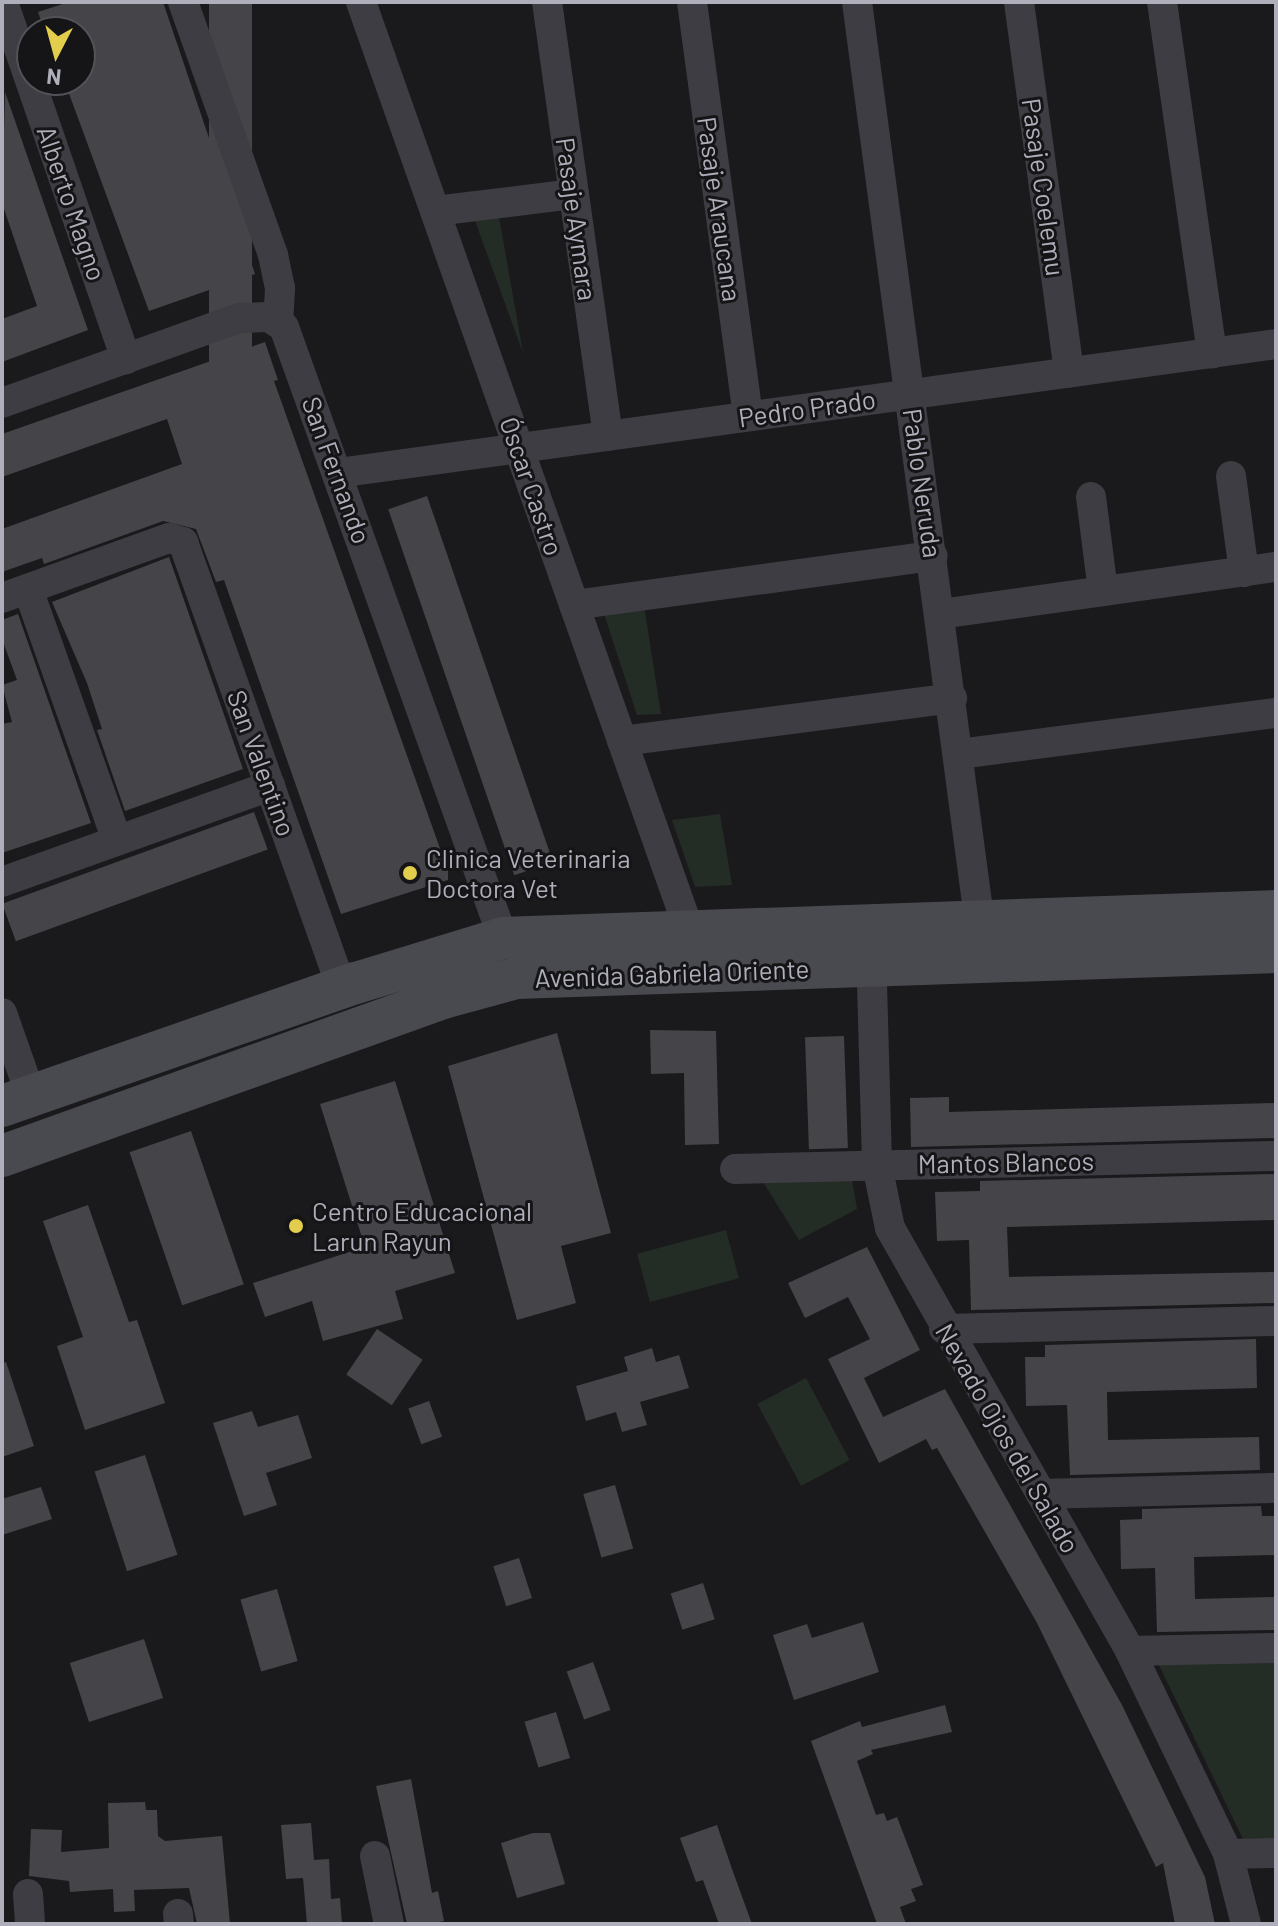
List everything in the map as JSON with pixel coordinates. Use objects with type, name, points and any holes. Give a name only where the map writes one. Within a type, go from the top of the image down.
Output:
[{"type":"main road","name":"Avenida Gabriela Oriente","points":[[17,1101],[342,989],[503,938],[1276,911]]},
{"type":"main road","name":"Avenida Gabriela Oriente","points":[[2,1156],[483,985],[557,973],[984,964],[1276,952]]},
{"type":"street","name":"Alberto Magno","points":[[3,2],[126,359]]},
{"type":"street","name":"San Fernando","points":[[183,2],[273,255],[280,288],[278,321],[288,334],[503,938]]},
{"type":"street","name":"Óscar Castro","points":[[361,2],[703,971]]},
{"type":"street","name":"Pasaje Aymara","points":[[547,2],[608,436]]},
{"type":"street","name":"Pasaje Araucana","points":[[692,2],[748,416]]},
{"type":"street","name":"Pablo Neruda","points":[[857,2],[952,698],[984,964]]},
{"type":"street","name":"Pasaje Coelemu","points":[[1019,2],[1069,373]]},
{"type":"street","points":[[1162,2],[1212,353]]},
{"type":"street","points":[[435,211],[574,194]]},
{"type":"street","points":[[2,403],[249,316],[278,321]]},
{"type":"street","name":"Pedro Prado","points":[[338,473],[1276,344]]},
{"type":"street","points":[[1231,476],[1244,572]]},
{"type":"street","points":[[1091,497],[1103,591]]},
{"type":"street","name":"San Valentino","points":[[15,593],[169,538],[179,539],[342,989]]},
{"type":"street","points":[[574,605],[933,556]]},
{"type":"street","points":[[940,614],[1276,567]]},
{"type":"street","points":[[15,593],[117,841]]},
{"type":"street","points":[[622,741],[952,698]]},
{"type":"street","points":[[959,754],[1276,713]]},
{"type":"street","points":[[2,882],[270,786]]},
{"type":"street","name":"Nevado Ojos del Salado","points":[[870,926],[877,1165],[890,1228],[944,1329],[1130,1651],[1228,1854],[1246,1924]]},
{"type":"street","points":[[2,1013],[17,1101]]},
{"type":"street","name":"Mantos Blancos","points":[[735,1169],[1276,1156]]},
{"type":"street","points":[[944,1329],[1276,1321]]},
{"type":"street","points":[[1041,1494],[1276,1488]]},
{"type":"street","points":[[1130,1651],[1276,1648]]},
{"type":"street","points":[[1228,1854],[1276,1853]]},
{"type":"street","points":[[375,1856],[389,1924]]},
{"type":"shaded area","points":[[498,211],[523,353],[474,218]]},
{"type":"shaded area","points":[[644,605],[661,714],[637,715],[604,614]]},
{"type":"shaded area","points":[[720,814],[732,885],[695,887],[672,820]]},
{"type":"shaded area","points":[[851,1174],[857,1209],[799,1240],[760,1177]]},
{"type":"shaded area","points":[[726,1230],[739,1278],[650,1302],[637,1254]]},
{"type":"shaded area","points":[[806,1378],[850,1460],[801,1486],[757,1404]]},
{"type":"shaded area","points":[[1276,1661],[1276,1838],[1243,1839],[1158,1663]]},
{"type":"building","points":[[69,2],[163,2],[255,274],[149,311],[70,96],[96,96],[96,16],[39,16],[38,12]]},
{"type":"building","points":[[209,2],[252,2],[252,466],[209,466]]},
{"type":"building","points":[[5,92],[88,330],[2,362],[2,319],[37,306],[2,203]]},
{"type":"building","points":[[265,342],[278,380],[274,381],[448,871],[448,880],[341,914],[224,580],[216,582],[196,529],[163,521],[44,564],[42,558],[2,572],[2,529],[182,464],[167,419],[2,477],[2,434]]},
{"type":"building","points":[[427,496],[553,862],[514,875],[388,509]]},
{"type":"building","points":[[169,557],[243,769],[125,811],[97,730],[102,729],[87,683],[52,602]]},
{"type":"building","points":[[18,614],[91,823],[2,853],[2,724],[12,722],[2,685],[17,680],[2,639],[2,620]]},
{"type":"building","points":[[254,812],[268,850],[16,941],[2,904]]},
{"type":"building","points":[[650,1030],[716,1031],[719,1144],[685,1145],[684,1073],[651,1074]]},
{"type":"building","points":[[557,1033],[611,1233],[561,1246],[576,1303],[517,1320],[448,1066]]},
{"type":"building","points":[[844,1036],[848,1148],[809,1149],[805,1037]]},
{"type":"building","points":[[395,1081],[455,1273],[395,1291],[403,1319],[323,1341],[312,1301],[265,1317],[253,1283],[365,1247],[320,1104]]},
{"type":"building","points":[[949,1097],[949,1112],[1276,1103],[1276,1138],[911,1147],[910,1098]]},
{"type":"building","points":[[191,1131],[244,1284],[182,1305],[130,1152]]},
{"type":"building","points":[[1276,1174],[1276,1220],[1007,1227],[1009,1277],[1276,1272],[1276,1303],[971,1310],[969,1240],[937,1241],[935,1192],[980,1191],[980,1181]]},
{"type":"building","points":[[88,1205],[129,1322],[137,1320],[165,1403],[85,1430],[57,1346],[83,1337],[43,1221]]},
{"type":"building","points":[[867,1247],[920,1350],[864,1378],[883,1417],[945,1389],[1122,1705],[1205,1877],[1215,1924],[1175,1924],[1163,1863],[1156,1867],[1037,1623],[937,1448],[932,1450],[926,1439],[879,1463],[828,1359],[870,1339],[848,1297],[805,1318],[788,1283]]},
{"type":"building","points":[[377,1329],[423,1360],[392,1405],[346,1375]]},
{"type":"building","points":[[1256,1339],[1257,1388],[1107,1392],[1108,1440],[1259,1437],[1260,1470],[1070,1475],[1067,1405],[1026,1406],[1025,1357],[1045,1357],[1045,1345]]},
{"type":"building","points":[[652,1348],[656,1362],[679,1355],[689,1388],[640,1402],[647,1425],[622,1432],[616,1412],[586,1421],[576,1386],[628,1371],[624,1357]]},
{"type":"building","points":[[6,1362],[34,1446],[2,1457],[2,1363]]},
{"type":"building","points":[[429,1401],[442,1437],[421,1444],[408,1409]]},
{"type":"building","points":[[252,1411],[258,1427],[298,1415],[312,1458],[266,1473],[277,1505],[244,1516],[213,1423]]},
{"type":"building","points":[[145,1455],[177,1555],[127,1571],[95,1471]]},
{"type":"building","points":[[615,1485],[633,1548],[601,1558],[583,1494]]},
{"type":"building","points":[[41,1487],[52,1519],[2,1535],[2,1499]]},
{"type":"building","points":[[1261,1506],[1262,1516],[1276,1516],[1276,1555],[1194,1557],[1195,1599],[1276,1597],[1276,1630],[1157,1632],[1155,1568],[1121,1569],[1120,1520],[1142,1519],[1142,1509]]},
{"type":"building","points":[[519,1558],[532,1598],[506,1606],[493,1566]]},
{"type":"building","points":[[703,1583],[715,1619],[682,1630],[671,1594]]},
{"type":"building","points":[[277,1589],[298,1661],[261,1672],[240,1599]]},
{"type":"building","points":[[863,1622],[879,1672],[794,1700],[773,1635],[807,1624],[812,1638]]},
{"type":"building","points":[[144,1639],[163,1698],[89,1722],[70,1663]]},
{"type":"building","points":[[593,1662],[610,1710],[584,1720],[567,1672]]},
{"type":"building","points":[[945,1705],[952,1732],[871,1750],[873,1754],[857,1761],[876,1815],[884,1813],[887,1821],[897,1817],[923,1885],[911,1889],[916,1901],[900,1907],[906,1924],[877,1924],[811,1741],[860,1721],[862,1727]]},
{"type":"building","points":[[556,1712],[570,1758],[538,1768],[524,1722]]},
{"type":"building","points":[[411,1779],[432,1893],[438,1891],[444,1921],[429,1924],[407,1924],[376,1786]]},
{"type":"building","points":[[145,1802],[146,1810],[157,1810],[158,1836],[165,1841],[222,1836],[230,1924],[197,1924],[189,1888],[134,1890],[135,1911],[114,1912],[113,1889],[70,1892],[69,1881],[29,1876],[31,1829],[62,1830],[61,1852],[109,1848],[108,1803]]},
{"type":"building","points":[[311,1823],[314,1860],[329,1859],[331,1899],[340,1898],[342,1924],[307,1924],[303,1878],[286,1879],[281,1825]]},
{"type":"building","points":[[717,1825],[752,1924],[719,1924],[703,1880],[696,1882],[680,1838]]},
{"type":"building","points":[[533,1833],[550,1833],[565,1884],[517,1898],[501,1843]]},
{"type":"place","name":"Clinica Veterinaria Doctora Vet","points":[[410,873]]},
{"type":"place","name":"Centro Educacional Larun Rayun","points":[[296,1226]]}]
